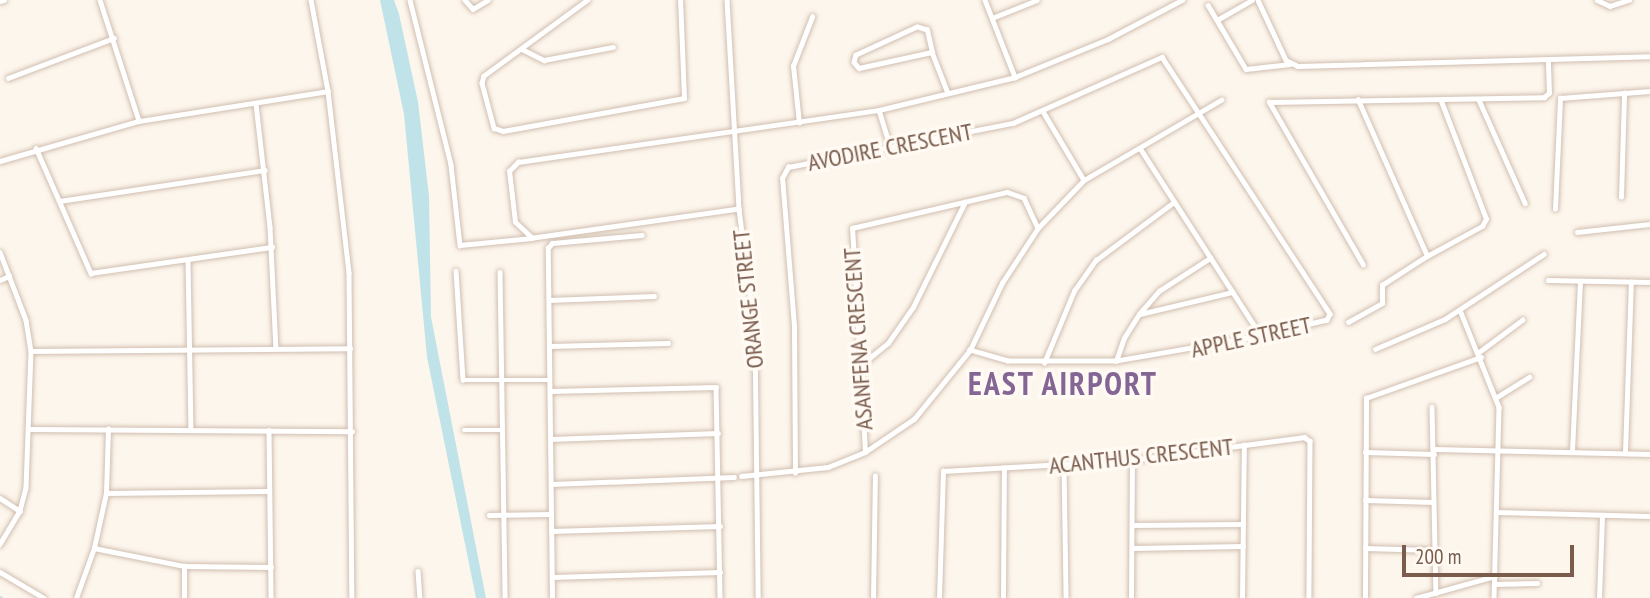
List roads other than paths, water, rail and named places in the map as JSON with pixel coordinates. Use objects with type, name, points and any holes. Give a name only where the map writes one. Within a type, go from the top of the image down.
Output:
[{"type":"street","points":[[100,0],[139,121]]},
{"type":"street","points":[[311,0],[328,91],[349,273],[352,598]]},
{"type":"street","points":[[410,0],[451,165],[460,245],[532,238],[738,208]]},
{"type":"street","points":[[465,0],[473,9],[488,0]]},
{"type":"street","points":[[588,0],[482,79],[491,123],[498,130],[682,100],[687,93],[680,0]]},
{"type":"street","name":"ORANGE STREET","points":[[727,0],[738,208],[755,334],[758,598]]},
{"type":"street","points":[[985,0],[1015,77]]},
{"type":"street","points":[[992,18],[1037,0]]},
{"type":"street","points":[[532,238],[515,222],[510,166],[733,130],[879,110],[1015,77],[1108,40],[1182,0]]},
{"type":"street","points":[[1217,20],[1252,0]]},
{"type":"street","points":[[1258,0],[1290,64]]},
{"type":"street","points":[[1597,0],[1610,6],[1629,0]]},
{"type":"street","points":[[1208,5],[1246,69],[1290,64],[1548,61],[1650,56]]},
{"type":"street","points":[[799,123],[793,66],[812,17]]},
{"type":"street","points":[[932,52],[859,68],[854,62],[856,55],[917,27],[927,30],[932,52],[948,93]]},
{"type":"street","points":[[8,78],[114,38]]},
{"type":"street","points":[[522,49],[544,60],[613,47]]},
{"type":"street","name":"AVODIRE CRESCENT","points":[[796,473],[794,326],[782,174],[788,167],[891,149],[1044,113],[1162,57],[1200,111]]},
{"type":"street","points":[[1363,265],[1267,104],[1358,100],[1441,102],[1548,95],[1548,61]]},
{"type":"street","points":[[0,161],[36,148],[139,121],[328,91]]},
{"type":"street","points":[[1555,209],[1560,98],[1650,91]]},
{"type":"street","points":[[1621,197],[1625,93]]},
{"type":"street","points":[[741,477],[796,473],[828,467],[865,452],[924,410],[970,350],[1002,282],[1038,228],[1084,180],[1222,100]]},
{"type":"street","points":[[1358,100],[1427,256]]},
{"type":"street","points":[[1479,100],[1525,203]]},
{"type":"street","points":[[1348,321],[1382,303],[1382,285],[1486,219],[1441,102]]},
{"type":"street","points":[[256,104],[272,247],[276,348]]},
{"type":"street","points":[[879,110],[891,149]]},
{"type":"street","name":"APPLE STREET","points":[[970,350],[1008,361],[1116,361],[1261,336],[1328,320],[1329,314],[1200,111]]},
{"type":"street","points":[[1044,113],[1084,180]]},
{"type":"street","points":[[36,148],[92,273],[272,247]]},
{"type":"street","points":[[1140,148],[1261,336]]},
{"type":"street","points":[[60,201],[265,170]]},
{"type":"street","name":"ASANFENA CRESCENT","points":[[865,452],[862,364],[852,228],[965,202],[1018,194],[1038,228]]},
{"type":"street","points":[[862,364],[888,343],[913,307],[965,202]]},
{"type":"street","points":[[1044,363],[1070,300],[1096,260],[1174,202]]},
{"type":"street","points":[[1577,232],[1650,224]]},
{"type":"street","points":[[552,598],[548,248],[552,243],[642,235]]},
{"type":"street","points":[[0,253],[26,320],[31,351],[30,429],[20,511],[0,544]]},
{"type":"street","points":[[1375,349],[1460,310],[1544,254]]},
{"type":"street","points":[[1116,361],[1124,338],[1139,314],[1160,291],[1210,258]]},
{"type":"street","points":[[188,260],[192,347],[191,429]]},
{"type":"street","points":[[456,271],[460,375],[466,382],[550,380]]},
{"type":"street","points":[[500,272],[505,382],[502,429],[505,598]]},
{"type":"street","points":[[0,280],[9,276]]},
{"type":"street","points":[[1548,280],[1650,282]]},
{"type":"street","points":[[1572,451],[1580,281]]},
{"type":"street","points":[[1625,453],[1631,282]]},
{"type":"street","points":[[1139,314],[1232,292]]},
{"type":"street","points":[[549,300],[654,296]]},
{"type":"street","points":[[1460,310],[1497,397],[1499,450],[1494,598]]},
{"type":"street","points":[[1365,598],[1366,398],[1480,355],[1522,320]]},
{"type":"street","points":[[549,345],[668,343]]},
{"type":"street","points":[[31,351],[192,347],[350,348]]},
{"type":"street","points":[[1497,397],[1529,377]]},
{"type":"street","points":[[550,391],[714,386],[718,433],[720,598]]},
{"type":"street","points":[[1432,407],[1436,593]]},
{"type":"street","points":[[30,429],[352,431]]},
{"type":"street","points":[[76,598],[94,548],[106,493],[108,429]]},
{"type":"street","points":[[464,429],[502,429]]},
{"type":"street","points":[[269,430],[271,598]]},
{"type":"street","points":[[550,439],[718,433]]},
{"type":"street","name":"ACANTHUS CRESCENT","points":[[939,598],[940,473],[1132,460],[1304,437],[1310,441],[1309,598]]},
{"type":"street","points":[[1242,598],[1244,445]]},
{"type":"street","points":[[1365,452],[1499,450],[1650,454]]},
{"type":"street","points":[[1131,598],[1132,460]]},
{"type":"street","points":[[1064,465],[1066,598]]},
{"type":"street","points":[[1003,598],[1004,468]]},
{"type":"street","points":[[873,598],[875,476]]},
{"type":"street","points":[[551,484],[734,477]]},
{"type":"street","points":[[106,493],[270,491]]},
{"type":"street","points":[[0,498],[20,511]]},
{"type":"street","points":[[1365,500],[1433,502]]},
{"type":"street","points":[[1497,512],[1650,516]]},
{"type":"street","points":[[489,515],[551,514]]},
{"type":"street","points":[[1599,598],[1602,516]]},
{"type":"street","points":[[1132,525],[1243,524]]},
{"type":"street","points":[[551,531],[720,526]]},
{"type":"street","points":[[1132,548],[1243,546]]},
{"type":"street","points":[[94,548],[184,566],[271,567]]},
{"type":"street","points":[[1365,548],[1433,550]]},
{"type":"street","points":[[184,566],[184,598]]},
{"type":"street","points":[[418,571],[420,598]]},
{"type":"street","points":[[0,572],[44,598]]},
{"type":"street","points":[[552,577],[720,572]]},
{"type":"street","points":[[1416,598],[1495,576]]},
{"type":"street","points":[[1495,584],[1537,583]]},
{"type":"water","points":[[380,0],[394,0],[418,102],[429,196],[431,317],[486,598],[476,598],[427,357],[404,114]]},
{"type":"district","name":"EAST AIRPORT","points":[[1063,383]]}]
